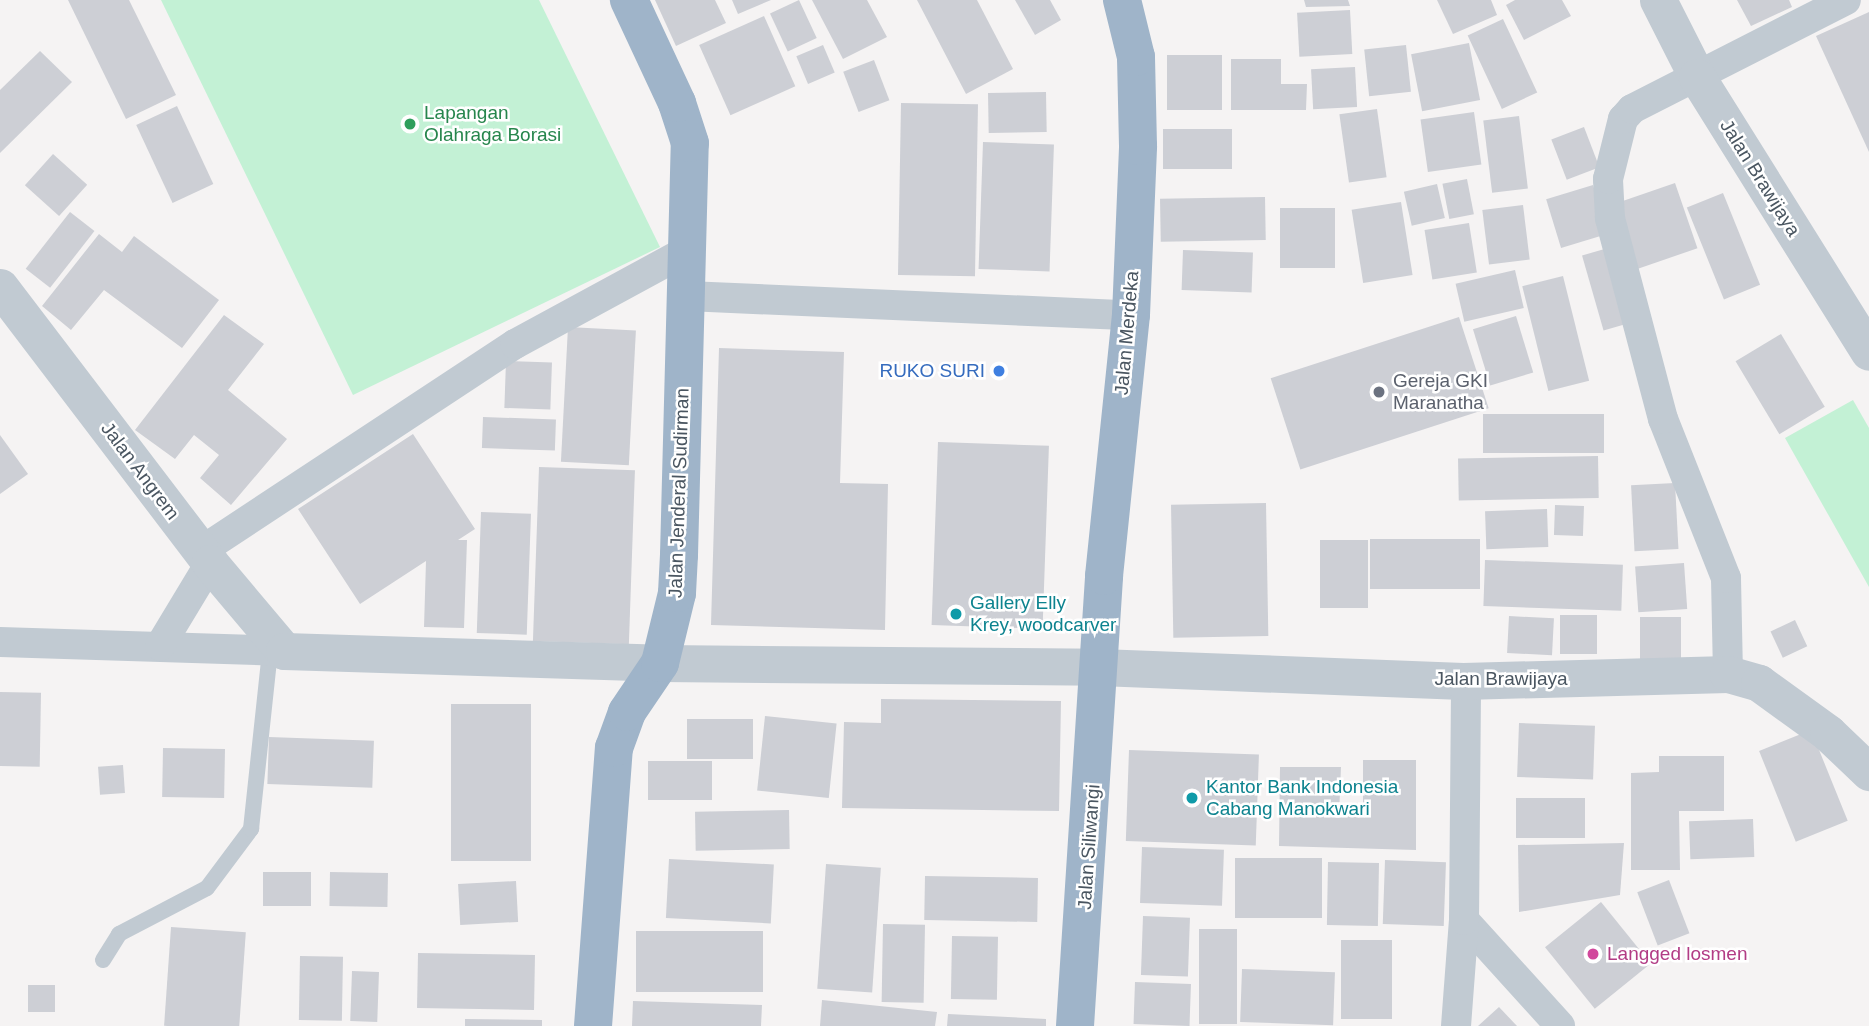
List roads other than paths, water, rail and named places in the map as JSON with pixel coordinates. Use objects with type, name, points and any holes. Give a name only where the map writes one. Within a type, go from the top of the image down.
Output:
[{"type":"highway","name":"Jalan Jenderal Sudirman","points":[[593,1026],[614,748],[627,712],[660,663],[677,593],[690,143],[677,103],[629,0]]},
{"type":"highway","name":"Jalan Merdeka","points":[[1099,667],[1130,315],[1138,146],[1136,57],[1122,0]]},
{"type":"highway","name":"Jalan Siliwangi","points":[[1075,1026],[1099,667]]},
{"type":"street","name":"Jalan Brawijaya","points":[[1658,0],[1697,77],[1869,352]]},
{"type":"street","points":[[1728,674],[1726,578],[1663,419],[1607,193],[1623,119],[1648,99],[1697,77],[1846,0]]},
{"type":"street","points":[[160,646],[205,557],[515,344],[688,250]]},
{"type":"street","name":"Jalan Angrem","points":[[0,287],[277,651]]},
{"type":"street","points":[[687,296],[1130,315]]},
{"type":"street","points":[[0,642],[277,651]]},
{"type":"street","name":"Jalan Brawijaya","points":[[277,651],[660,663],[1099,667],[1466,681],[1728,674],[1759,683],[1781,698],[1869,772]]},
{"type":"street","points":[[1456,1026],[1464,920],[1466,681]]},
{"type":"street","points":[[1464,920],[1560,1026]]},
{"type":"lane","points":[[103,960],[119,934],[208,888],[251,829],[277,651]]},
{"type":"place","name":"Lapangan Olahraga Borasi","points":[[410,124]]},
{"type":"place","name":"RUKO SURI","points":[[999,371]]},
{"type":"place","name":"Gereja GKI Maranatha","points":[[1379,392]]},
{"type":"place","name":"Gallery Elly Krey, woodcarver","points":[[956,614]]},
{"type":"place","name":"Kantor Bank Indonesia Cabang Manokwari","points":[[1192,798]]},
{"type":"place","name":"Langged losmen","points":[[1593,954]]}]
